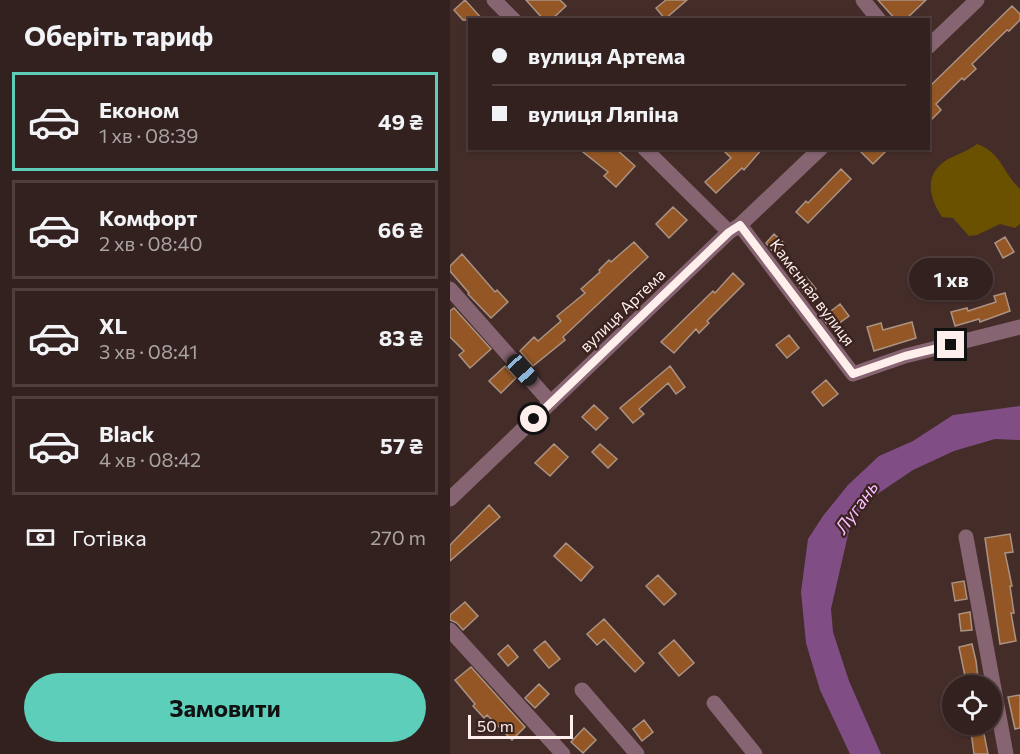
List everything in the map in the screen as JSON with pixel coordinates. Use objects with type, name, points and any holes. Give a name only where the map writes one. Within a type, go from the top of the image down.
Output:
[{"type":"street","points":[[494,0],[512,18]]},
{"type":"street","points":[[863,0],[877,18]]},
{"type":"street","points":[[930,45],[977,0]]},
{"type":"street","name":"Камєнная вулиця","points":[[646,150],[738,230],[853,374],[905,356],[1020,327]]},
{"type":"street","name":"вулиця Артема","points":[[450,499],[738,230],[819,150]]},
{"type":"street","points":[[450,289],[551,403]]},
{"type":"street","points":[[966,537],[1006,754]]},
{"type":"street","points":[[450,630],[563,754]]},
{"type":"street","points":[[582,690],[638,754]]},
{"type":"street","points":[[714,703],[756,754]]},
{"type":"shaded area","points":[[977,144],[997,158],[1020,189],[1020,224],[1015,228],[1000,224],[977,235],[969,236],[953,218],[942,217],[934,202],[931,186],[935,172],[940,165]]},
{"type":"water","name":"Лугань","points":[[1020,406],[1020,440],[995,439],[954,451],[913,470],[867,501],[850,526],[831,609],[833,632],[849,681],[881,754],[850,754],[820,690],[806,643],[801,592],[808,539],[848,485],[879,456],[913,441],[953,415]]},
{"type":"building","points":[[465,0],[481,18],[463,20],[454,10]]},
{"type":"building","points":[[526,0],[560,0],[566,6],[553,18],[542,18]]},
{"type":"building","points":[[666,0],[687,0],[666,18],[656,8]]},
{"type":"building","points":[[878,0],[926,0],[907,18],[894,18]]},
{"type":"building","points":[[1012,6],[1020,14],[1020,20],[972,64],[976,69],[964,80],[962,78],[936,104],[941,110],[930,121],[930,86]]},
{"type":"building","points":[[580,150],[617,150],[635,166],[616,187],[604,176],[608,172]]},
{"type":"building","points":[[723,150],[761,150],[744,170],[742,168],[716,193],[705,182],[731,158]]},
{"type":"building","points":[[859,150],[887,150],[873,164]]},
{"type":"building","points":[[841,169],[851,179],[808,223],[796,212]]},
{"type":"building","points":[[673,207],[687,220],[669,238],[656,224]]},
{"type":"building","points":[[774,234],[785,244],[775,254],[766,243]]},
{"type":"building","points":[[1005,237],[1014,252],[1003,258],[995,243]]},
{"type":"building","points":[[634,242],[648,257],[563,337],[565,340],[533,366],[520,351],[534,337],[538,341],[561,321],[557,316],[585,293],[581,289],[600,272],[599,270],[609,260],[611,262]]},
{"type":"building","points":[[462,254],[495,292],[497,290],[508,302],[491,318],[450,271],[450,266]]},
{"type":"building","points":[[970,259],[979,276],[968,282],[959,265]]},
{"type":"building","points":[[733,273],[744,284],[707,321],[709,323],[699,333],[696,329],[674,353],[661,342],[713,291],[715,293]]},
{"type":"building","points":[[806,277],[816,289],[807,297],[797,284]]},
{"type":"building","points":[[1005,293],[1010,311],[980,322],[979,319],[955,326],[951,312],[967,308],[968,311],[996,302],[994,296]]},
{"type":"building","points":[[840,304],[849,316],[831,329],[822,318]]},
{"type":"building","points":[[454,308],[491,349],[470,368],[459,355],[464,351],[450,337],[450,311]]},
{"type":"building","points":[[912,322],[916,338],[874,351],[867,327],[881,323],[883,330]]},
{"type":"building","points":[[789,335],[799,348],[787,358],[776,345]]},
{"type":"building","points":[[505,366],[516,378],[501,393],[489,381]]},
{"type":"building","points":[[670,366],[685,387],[676,394],[668,383],[639,409],[644,414],[633,423],[620,408]]},
{"type":"building","points":[[826,380],[838,394],[823,406],[812,392]]},
{"type":"building","points":[[594,405],[608,418],[596,430],[582,417]]},
{"type":"building","points":[[554,444],[568,457],[550,476],[535,463]]},
{"type":"building","points":[[600,444],[617,459],[608,468],[592,452]]},
{"type":"building","points":[[489,505],[500,517],[450,561],[450,545]]},
{"type":"building","points":[[1010,534],[1013,552],[1005,553],[1012,586],[1010,586],[1014,613],[1011,613],[1016,641],[1000,644],[985,538]]},
{"type":"building","points":[[566,543],[593,567],[581,581],[554,556]]},
{"type":"building","points":[[658,575],[676,594],[664,605],[646,586]]},
{"type":"building","points":[[964,581],[967,599],[955,601],[952,583]]},
{"type":"building","points":[[465,602],[478,616],[463,630],[457,623],[450,620],[450,615]]},
{"type":"building","points":[[970,612],[972,630],[961,631],[959,614]]},
{"type":"building","points":[[604,619],[644,663],[635,672],[604,639],[597,645],[587,634]]},
{"type":"building","points":[[674,640],[694,663],[679,676],[659,653]]},
{"type":"building","points":[[545,641],[560,659],[549,668],[534,650]]},
{"type":"building","points":[[972,644],[978,675],[965,675],[959,647]]},
{"type":"building","points":[[508,645],[518,657],[508,666],[498,654]]},
{"type":"building","points":[[471,667],[525,727],[512,740],[487,715],[484,718],[455,680]]},
{"type":"building","points":[[539,684],[549,694],[535,708],[525,698]]},
{"type":"building","points":[[1020,695],[1020,728],[1015,729],[1008,697]]},
{"type":"building","points":[[644,720],[653,732],[642,741],[633,729]]},
{"type":"building","points":[[584,728],[596,740],[583,753],[571,742]]},
{"type":"building","points":[[971,735],[984,735],[988,754],[974,754]]},
{"type":"route","points":[[534,419],[729,232],[740,225],[853,374],[905,356],[951,345]]}]
